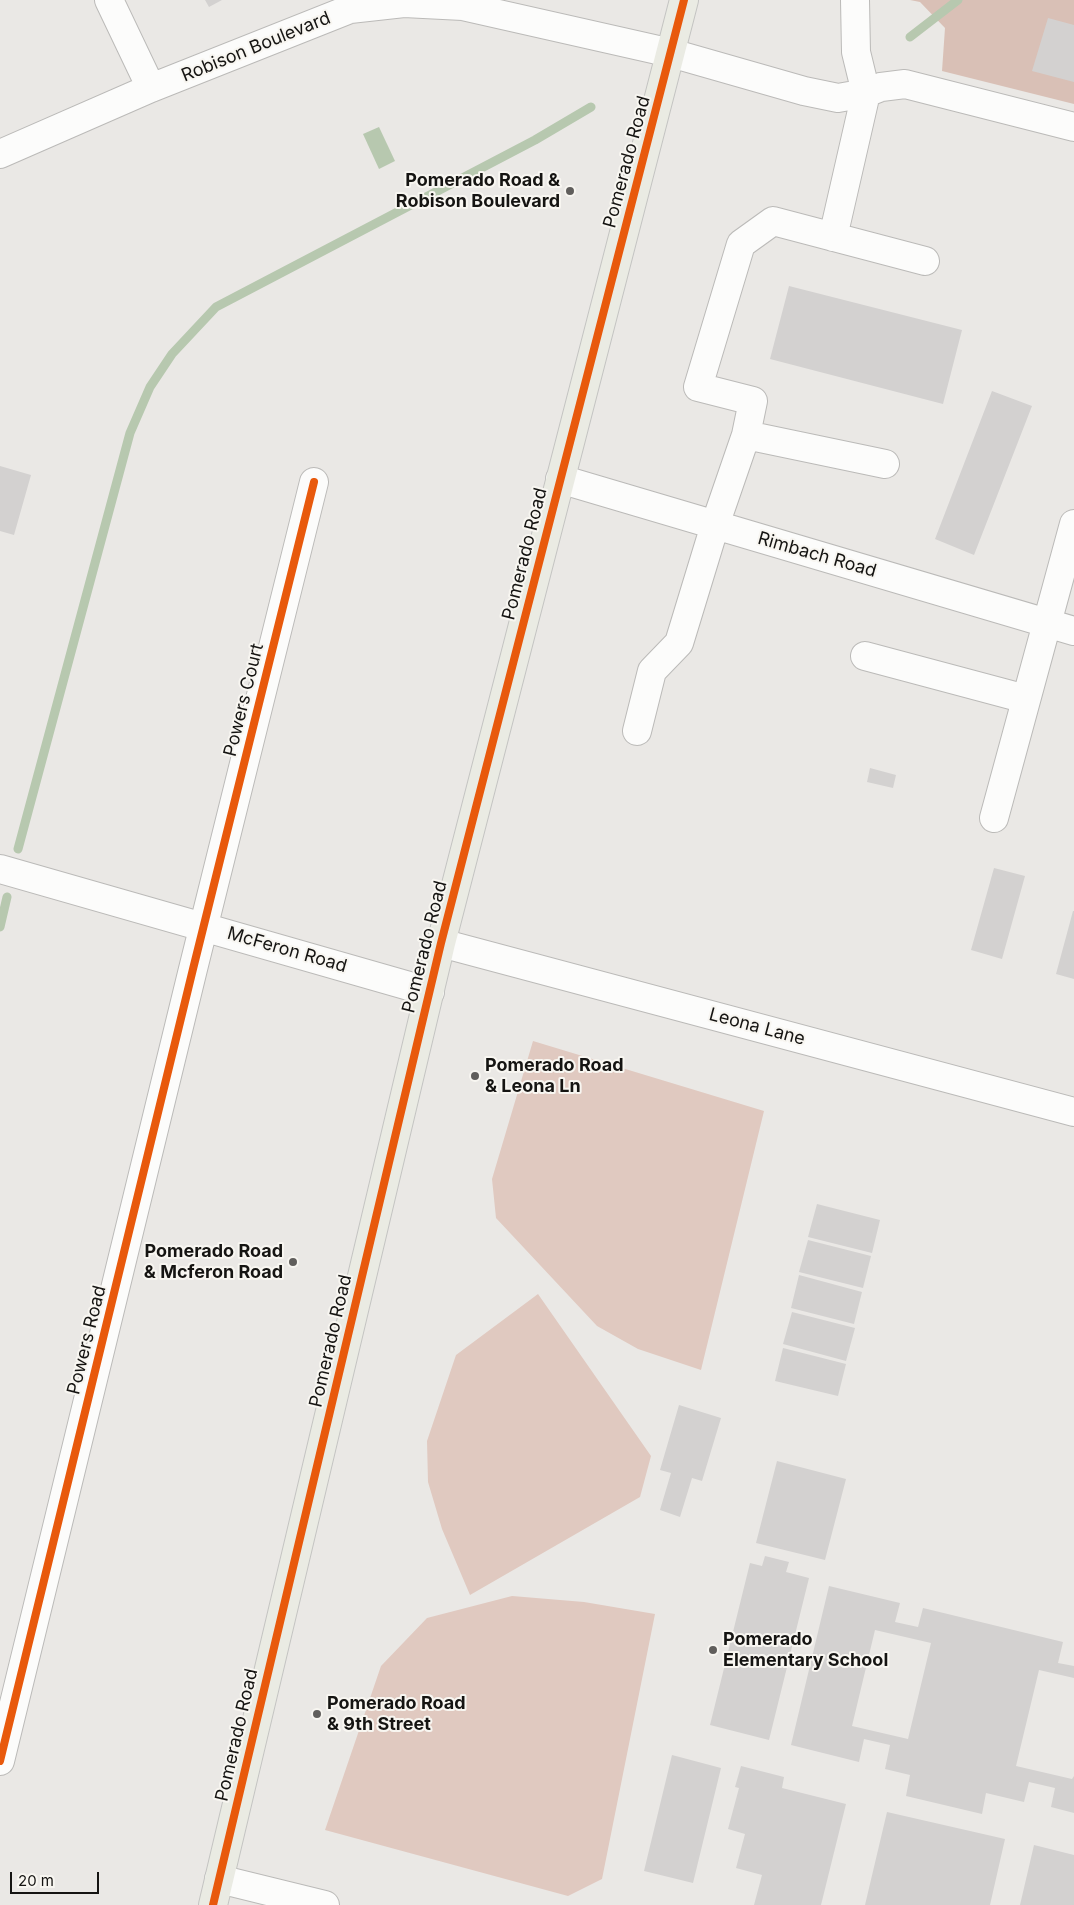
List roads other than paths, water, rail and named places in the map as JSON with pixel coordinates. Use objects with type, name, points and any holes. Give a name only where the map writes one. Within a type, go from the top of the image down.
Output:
[{"type":"main road","name":"Pomerado Road","points":[[213,1905],[441,943],[684,0]]},
{"type":"street","points":[[109,0],[151,88]]},
{"type":"street","points":[[833,236],[866,93],[856,52],[854,0]]},
{"type":"street","name":"Robison Boulevard","points":[[0,154],[151,88],[350,10],[404,2],[463,6],[671,53],[804,91],[838,98],[866,93],[881,87],[905,84],[1074,127]]},
{"type":"street","points":[[637,731],[652,671],[679,642],[715,525],[746,435],[753,401],[698,386],[740,244],[773,221],[925,262]]},
{"type":"street","points":[[746,435],[885,464]]},
{"type":"street","name":"Rimbach Road","points":[[560,479],[1074,631]]},
{"type":"street","name":"Powers Court","points":[[203,926],[314,482]]},
{"type":"street","points":[[994,818],[1074,524]]},
{"type":"street","points":[[865,656],[1026,699]]},
{"type":"street","name":"McFeron Road","points":[[0,869],[430,992]]},
{"type":"street","name":"Powers Road","points":[[0,1760],[203,926]]},
{"type":"street","name":"Leona Lane","points":[[441,943],[1074,1112]]},
{"type":"street","points":[[219,1878],[325,1905]]},
{"type":"waterway","points":[[910,37],[958,0]]},
{"type":"waterway","points":[[18,849],[130,433],[150,387],[172,354],[216,307],[535,140],[591,107]]},
{"type":"waterway","points":[[0,927],[7,897]]},
{"type":"place","name":"Pomerado Road & Robison Boulevard","points":[[570,191]]},
{"type":"place","name":"Pomerado Road & Leona Ln","points":[[475,1076]]},
{"type":"place","name":"Pomerado Road & Mcferon Road","points":[[293,1262]]},
{"type":"place","name":"Pomerado Elementary School","points":[[713,1650]]},
{"type":"place","name":"Pomerado Road & 9th Street","points":[[317,1714]]}]
